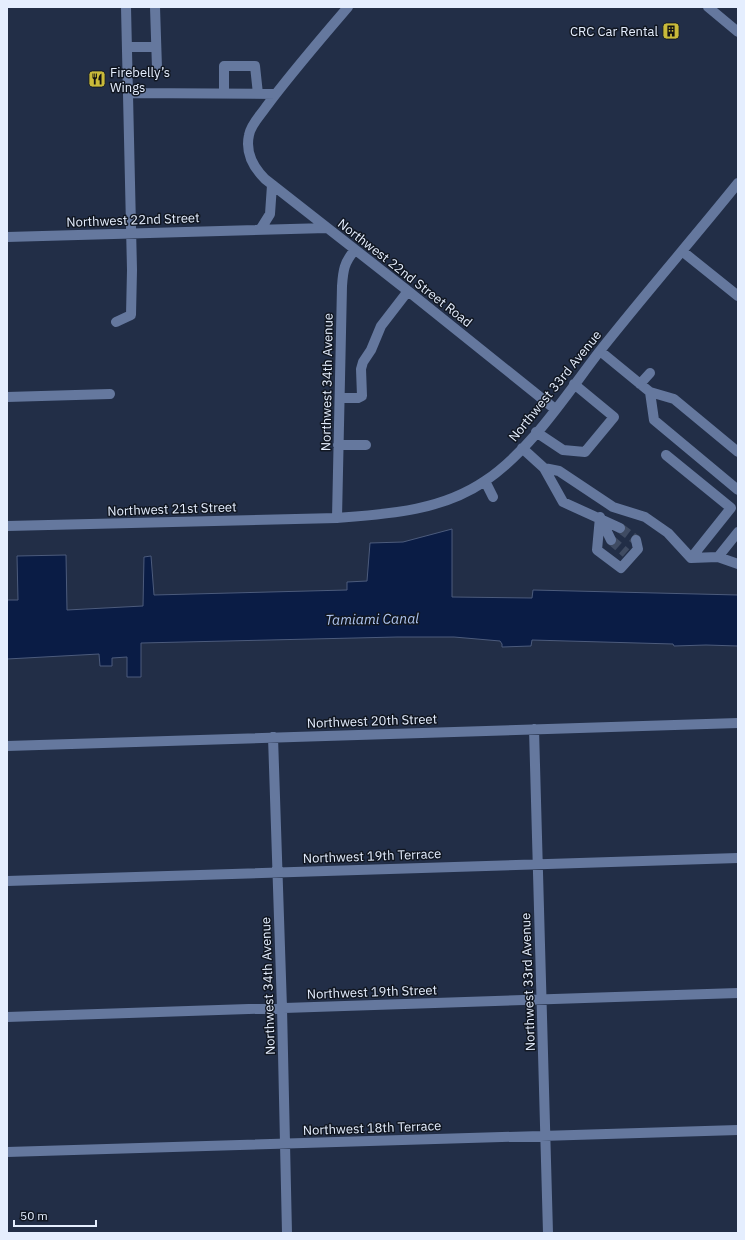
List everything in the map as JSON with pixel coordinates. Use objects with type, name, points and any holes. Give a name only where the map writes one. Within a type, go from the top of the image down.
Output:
[{"type":"street","points":[[116,322],[131,315],[132,270],[126,7]]},
{"type":"street","points":[[155,7],[157,68]]},
{"type":"street","points":[[128,93],[276,94],[348,7]]},
{"type":"street","points":[[708,7],[738,32]]},
{"type":"street","points":[[127,47],[156,47]]},
{"type":"street","points":[[224,93],[224,66],[255,66],[258,94]]},
{"type":"street","name":"Northwest 22nd Street Road","points":[[276,94],[252,126],[249,134],[248,151],[250,159],[256,170],[272,185],[408,291],[555,409]]},
{"type":"street","name":"Northwest 33rd Avenue","points":[[337,518],[380,515],[419,509],[444,501],[485,481],[505,465],[536,432],[600,351],[738,184]]},
{"type":"street","points":[[260,230],[270,214],[272,185]]},
{"type":"street","name":"Northwest 22nd Street","points":[[7,237],[328,228]]},
{"type":"street","name":"Northwest 34th Avenue","points":[[337,518],[343,275],[348,258],[355,250]]},
{"type":"street","points":[[682,251],[738,296]]},
{"type":"street","points":[[340,398],[358,398],[362,396],[361,369],[363,362],[371,350],[381,326],[408,291]]},
{"type":"street","points":[[600,351],[650,392],[674,399],[738,452]]},
{"type":"street","points":[[640,384],[650,373]]},
{"type":"street","points":[[536,432],[563,450],[584,452],[614,417],[574,384]]},
{"type":"street","points":[[650,392],[654,420],[738,490]]},
{"type":"street","points":[[7,397],[110,394]]},
{"type":"street","points":[[338,445],[366,445]]},
{"type":"street","points":[[522,448],[544,468],[563,502],[600,517],[620,528]]},
{"type":"street","points":[[666,455],[731,508],[691,558]]},
{"type":"street","points":[[544,468],[559,471],[613,507],[645,517],[668,533],[691,558],[718,557],[738,564]]},
{"type":"street","points":[[485,481],[493,498]]},
{"type":"street","points":[[600,517],[611,540]]},
{"type":"street","points":[[600,517],[596,550],[621,568],[629,555],[638,549],[636,540]]},
{"type":"street","name":"Northwest 21st Street","points":[[7,526],[337,518]]},
{"type":"street","points":[[718,557],[738,532]]},
{"type":"street","name":"Northwest 20th Street","points":[[7,746],[738,723]]},
{"type":"street","name":"Northwest 33rd Avenue","points":[[534,729],[548,1233]]},
{"type":"street","name":"Northwest 34th Avenue","points":[[273,738],[282,1008],[287,1233]]},
{"type":"street","name":"Northwest 19th Terrace","points":[[7,881],[738,858]]},
{"type":"street","name":"Northwest 19th Street","points":[[7,1017],[738,993]]},
{"type":"street","name":"Northwest 18th Terrace","points":[[7,1152],[738,1130]]},
{"type":"water","name":"Tamiami Canal","points":[[452,529],[452,597],[532,598],[533,590],[738,595],[738,646],[674,646],[673,644],[532,640],[531,646],[502,647],[500,641],[454,637],[141,643],[141,677],[127,677],[127,657],[112,658],[112,666],[100,666],[99,654],[7,659],[7,600],[18,600],[17,556],[66,555],[67,610],[143,606],[144,557],[151,556],[154,595],[347,590],[347,582],[367,581],[370,543],[403,542]]},
{"type":"tunnel","points":[[620,528],[636,540]]},
{"type":"tunnel","points":[[611,540],[626,553]]},
{"type":"place","name":"CRC Car Rental","points":[[671,31]]},
{"type":"place","name":"Firebelly’s Wings","points":[[97,79]]}]
